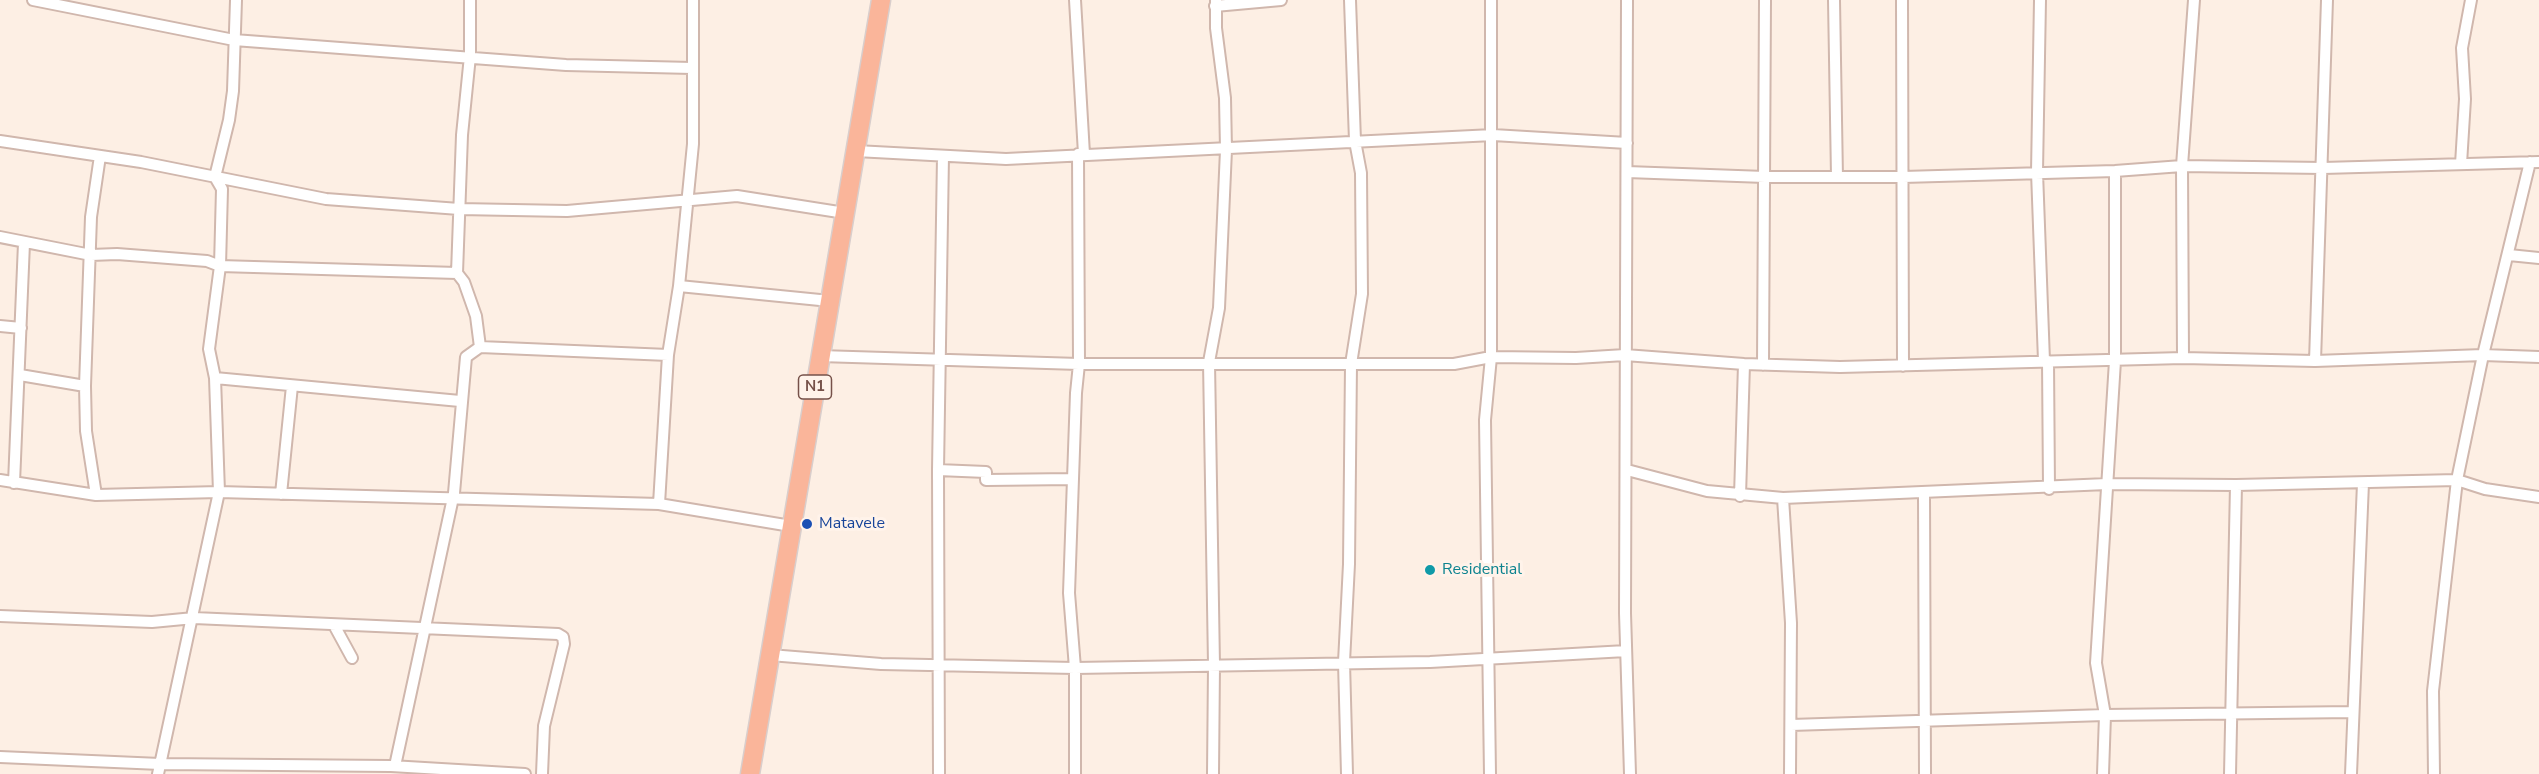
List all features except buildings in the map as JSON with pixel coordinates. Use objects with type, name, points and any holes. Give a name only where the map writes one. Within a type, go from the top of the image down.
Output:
[{"type":"highway","name":"N1","points":[[750,774],[881,0]]},
{"type":"street","points":[[33,0],[234,40],[566,65],[692,68]]},
{"type":"street","points":[[159,769],[166,749],[219,492],[215,378],[209,349],[220,266],[222,189],[215,177],[231,111],[236,0]]},
{"type":"street","points":[[470,0],[470,56],[462,135],[457,273],[464,282],[476,316],[480,347]]},
{"type":"street","points":[[659,504],[668,355],[679,286],[685,202],[693,144],[693,0]]},
{"type":"street","points":[[1075,0],[1081,154],[1079,364],[1069,593],[1076,668],[1076,774]]},
{"type":"street","points":[[1213,774],[1215,665],[1209,362],[1219,308],[1226,150],[1225,88],[1216,3],[1281,0]]},
{"type":"street","points":[[1347,774],[1344,662],[1349,554],[1351,364],[1362,294],[1361,173],[1355,141],[1350,0]]},
{"type":"street","points":[[1490,774],[1485,420],[1491,357],[1493,135],[1491,0]]},
{"type":"street","points":[[1627,0],[1626,651],[1630,774]]},
{"type":"street","points":[[1763,365],[1765,0]]},
{"type":"street","points":[[1834,0],[1837,177]]},
{"type":"street","points":[[1902,0],[1903,366]]},
{"type":"street","points":[[2040,0],[2037,172],[2046,361],[2049,489]]},
{"type":"street","points":[[2183,358],[2182,166],[2194,0]]},
{"type":"street","points":[[2315,361],[2327,0]]},
{"type":"street","points":[[2460,164],[2464,99],[2462,48],[2471,0]]},
{"type":"street","points":[[856,151],[1006,159],[1081,154],[1226,150],[1493,135],[1627,143]]},
{"type":"street","points":[[0,141],[100,156],[326,199],[459,209],[567,211],[737,196],[845,213]]},
{"type":"street","points":[[96,495],[86,431],[85,386],[91,217],[100,156]]},
{"type":"street","points":[[939,774],[938,470],[943,156]]},
{"type":"street","points":[[1627,172],[1765,177],[1903,177],[2115,171],[2182,166],[2323,168],[2535,162],[2483,355],[2457,480],[2433,691],[2434,774]]},
{"type":"street","points":[[2103,774],[2105,715],[2096,663],[2115,361],[2115,171]]},
{"type":"street","points":[[0,237],[91,255],[117,254],[207,261],[220,266],[457,273]]},
{"type":"street","points":[[14,483],[24,243]]},
{"type":"street","points":[[2509,255],[2539,258]]},
{"type":"street","points":[[679,286],[830,302]]},
{"type":"street","points":[[0,326],[21,328]]},
{"type":"street","points":[[392,769],[426,629],[453,499],[460,401],[466,357],[480,347],[668,355]]},
{"type":"street","points":[[820,356],[940,357],[1079,364],[1209,362],[1454,364],[1491,357],[1576,358],[1625,355],[1763,365],[1903,366],[2183,358],[2315,361],[2483,355],[2539,357]]},
{"type":"street","points":[[1740,496],[1744,364]]},
{"type":"street","points":[[20,375],[85,386]]},
{"type":"street","points":[[215,378],[460,401]]},
{"type":"street","points":[[281,494],[292,386]]},
{"type":"street","points":[[938,470],[986,472],[986,480],[1073,479]]},
{"type":"street","points":[[1627,470],[1707,491],[1740,496],[1783,498],[2049,489],[2107,484],[2236,485],[2457,480],[2485,489],[2539,496]]},
{"type":"street","points":[[0,480],[96,495],[219,492],[659,504],[791,526]]},
{"type":"street","points":[[2351,774],[2363,483]]},
{"type":"street","points":[[2230,774],[2236,485]]},
{"type":"street","points":[[1924,494],[1925,774]]},
{"type":"street","points":[[1783,498],[1791,623],[1791,774]]},
{"type":"street","points":[[0,616],[152,622],[194,618],[558,634],[563,637],[544,726],[542,774]]},
{"type":"street","points":[[334,625],[352,658]]},
{"type":"street","points":[[770,655],[939,666],[1076,668],[1489,658],[1626,651]]},
{"type":"street","points":[[1791,725],[2105,715],[2353,712]]},
{"type":"street","points":[[0,757],[159,769],[392,769],[525,774]]},
{"type":"place","name":"Matavele","points":[[807,524]]},
{"type":"place","name":"Residential","points":[[1430,570]]}]
